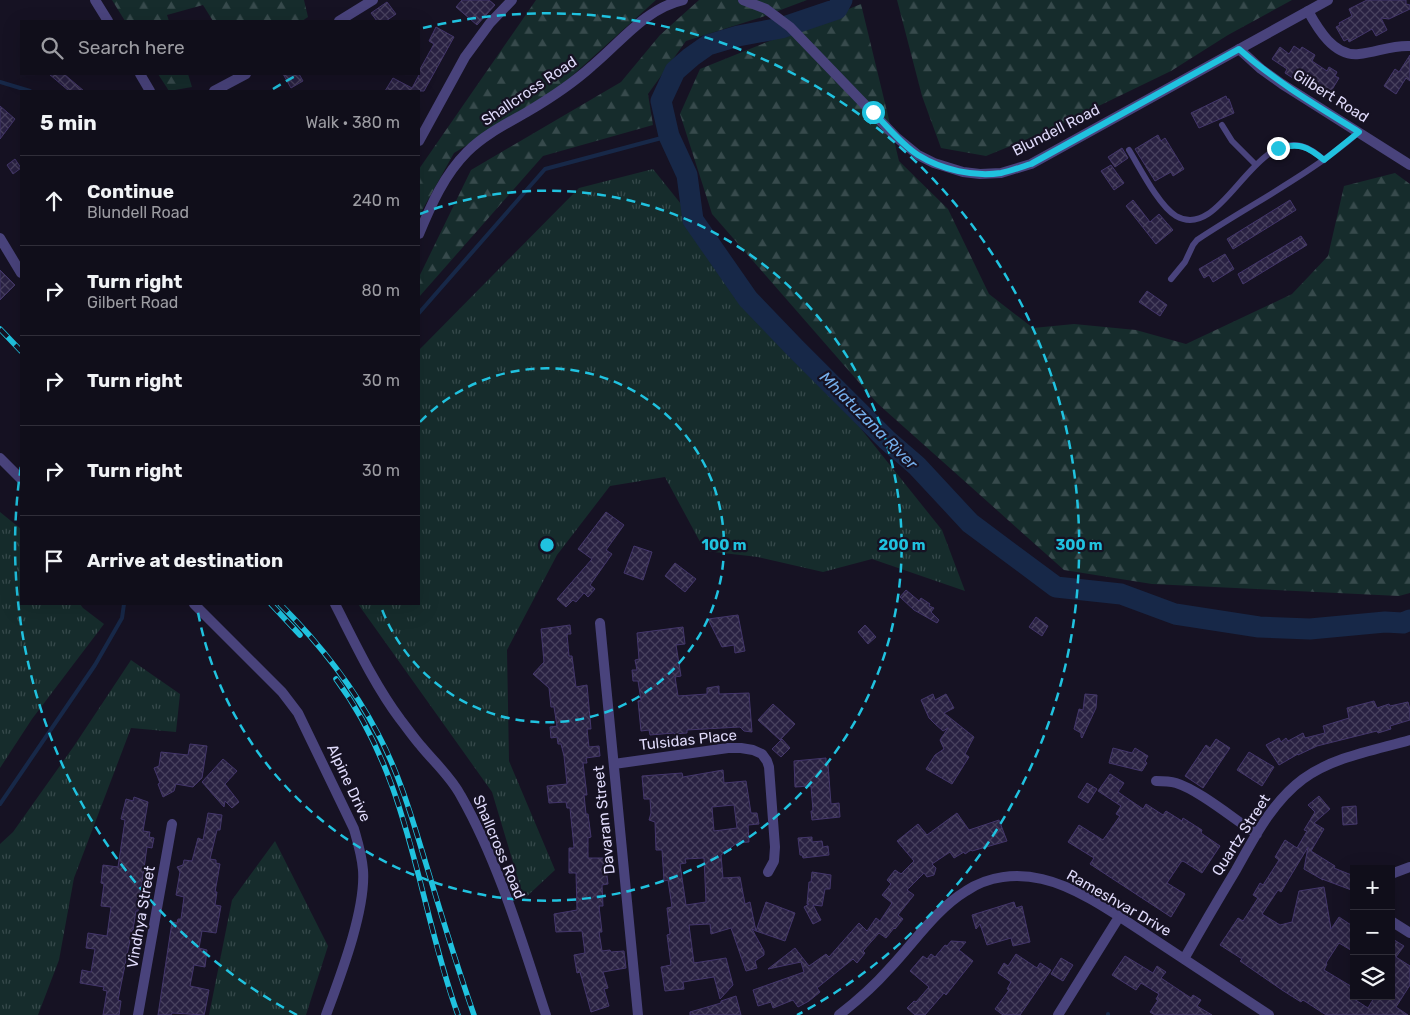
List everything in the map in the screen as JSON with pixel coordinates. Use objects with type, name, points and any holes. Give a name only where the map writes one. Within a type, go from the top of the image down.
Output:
[{"type":"street","points":[[95,0],[107,20]]},
{"type":"street","points":[[341,20],[373,0]]},
{"type":"street","points":[[420,139],[465,57],[490,24],[512,0]]},
{"type":"street","name":"Shallcross Road","points":[[420,232],[434,199],[451,171],[467,152],[495,130],[562,90],[652,14],[664,6],[683,0]]},
{"type":"street","name":"Blundell Road","points":[[743,0],[766,9],[790,27],[907,147],[934,163],[963,172],[980,174],[1001,173],[1031,164],[1328,0]]},
{"type":"street","points":[[1308,11],[1318,29],[1334,46],[1343,52],[1359,54],[1391,47],[1410,46]]},
{"type":"street","name":"Gilbert Road","points":[[1239,49],[1261,69],[1282,84],[1410,165]]},
{"type":"street","points":[[141,75],[149,90]]},
{"type":"street","points":[[216,90],[244,75]]},
{"type":"street","points":[[0,238],[20,271]]},
{"type":"street","points":[[0,458],[20,478]]},
{"type":"street","name":"Alpine Drive","points":[[195,605],[282,692],[298,713],[354,829],[360,849],[363,872],[362,894],[351,940],[326,1015]]},
{"type":"street","name":"Shallcross Road","points":[[336,605],[373,677],[398,717],[460,794],[477,826],[521,942],[546,1015]]},
{"type":"street","name":"Davaram Street","points":[[600,623],[638,1015]]},
{"type":"street","name":"Quartz Street","points":[[1184,959],[1256,834],[1274,808],[1304,779],[1342,760],[1410,740]]},
{"type":"street","name":"Tulsidas Place","points":[[614,764],[728,748],[753,750],[762,754],[769,768],[775,829],[774,861],[768,872]]},
{"type":"street","points":[[1156,781],[1174,783],[1188,789],[1256,834]]},
{"type":"street","name":"Vindhya Street","points":[[138,1015],[172,824]]},
{"type":"street","points":[[1395,873],[1410,867]]},
{"type":"street","name":"Rameshvar Drive","points":[[839,1015],[889,970],[950,902],[981,882],[1019,876],[1042,878],[1064,885],[1119,917],[1269,1015]]},
{"type":"street","points":[[1058,1015],[1119,917]]},
{"type":"street","points":[[1395,924],[1410,933]]},
{"type":"lane","points":[[1222,125],[1232,141],[1256,165]]},
{"type":"lane","points":[[1171,279],[1185,262],[1197,240],[1324,160],[1359,132]]},
{"type":"lane","points":[[1129,150],[1164,205],[1174,215],[1182,219],[1194,219],[1206,215],[1231,193],[1256,165],[1278,148],[1291,145],[1300,146],[1310,149],[1324,160]]},
{"type":"green space","points":[[112,0],[304,0],[308,17],[304,20],[212,20],[203,5],[167,15],[169,20],[124,20]]},
{"type":"green space","points":[[536,0],[656,0],[552,94],[454,153],[420,214],[420,168]]},
{"type":"green space","points":[[699,0],[807,0],[762,17],[686,41],[648,94],[653,125],[543,156],[420,296],[420,275],[471,170],[621,82],[660,35]]},
{"type":"green space","points":[[897,0],[1292,0],[1228,35],[1171,71],[1047,131],[986,156],[941,148],[922,96]]},
{"type":"green space","points":[[861,4],[899,161],[948,209],[989,294],[1033,328],[1074,324],[1136,330],[1186,344],[1292,294],[1328,256],[1344,186],[1395,173],[1410,184],[1410,593],[1399,596],[1152,584],[1064,570],[877,403],[712,214],[680,114],[700,69]]},
{"type":"green space","points":[[159,75],[188,75],[192,87],[168,90]]},
{"type":"green space","points":[[653,169],[942,530],[965,591],[872,559],[823,572],[758,557],[705,551],[665,477],[610,486],[557,555],[507,650],[509,761],[555,870],[524,899],[492,792],[359,605],[420,605],[420,349],[579,188]]},
{"type":"green space","points":[[0,512],[20,528],[20,605],[81,605],[104,624],[32,719],[0,768]]},
{"type":"green space","points":[[131,660],[180,694],[176,732],[131,728],[74,878],[59,960],[38,1015],[0,1015],[0,844],[13,832],[74,746]]},
{"type":"green space","points":[[275,841],[328,946],[306,1015],[209,1015],[232,900]]},
{"type":"building","points":[[462,0],[489,0],[495,5],[477,25],[456,7]]},
{"type":"building","points":[[1367,0],[1406,0],[1406,4],[1410,5],[1410,9],[1389,19],[1381,18],[1387,30],[1376,36],[1372,29],[1349,42],[1348,39],[1344,41],[1336,27],[1340,25],[1339,23],[1352,16],[1349,9]]},
{"type":"building","points":[[387,2],[396,14],[387,20],[376,20],[371,13]]},
{"type":"building","points":[[436,27],[454,37],[424,91],[386,90],[393,78],[412,88],[434,44],[429,41]]},
{"type":"building","points":[[1294,46],[1300,50],[1302,47],[1315,55],[1312,61],[1327,71],[1329,67],[1337,72],[1335,76],[1339,78],[1330,93],[1320,87],[1316,93],[1285,73],[1287,69],[1272,59],[1280,47],[1289,54]]},
{"type":"building","points":[[1410,55],[1410,81],[1406,78],[1396,94],[1384,86],[1395,69],[1399,72]]},
{"type":"building","points":[[50,75],[65,75],[83,90],[68,90]]},
{"type":"building","points":[[284,75],[300,75],[303,81],[291,88]]},
{"type":"building","points":[[1226,96],[1234,113],[1199,128],[1191,113]]},
{"type":"building","points":[[0,106],[15,119],[0,139]]},
{"type":"building","points":[[1158,135],[1161,141],[1165,138],[1184,169],[1173,176],[1171,172],[1155,181],[1135,149]]},
{"type":"building","points":[[1122,148],[1128,158],[1115,167],[1108,157]]},
{"type":"building","points":[[15,159],[20,169],[13,174],[7,165]]},
{"type":"building","points":[[1111,165],[1124,183],[1114,190],[1101,171]]},
{"type":"building","points":[[1133,200],[1150,222],[1159,214],[1173,230],[1156,244],[1126,206]]},
{"type":"building","points":[[1290,200],[1296,210],[1233,249],[1227,239]]},
{"type":"building","points":[[1301,236],[1307,245],[1243,284],[1238,274]]},
{"type":"building","points":[[1225,254],[1234,269],[1213,282],[1209,275],[1204,278],[1199,269]]},
{"type":"building","points":[[0,270],[15,285],[0,300]]},
{"type":"building","points":[[1147,291],[1167,305],[1160,316],[1139,302]]},
{"type":"building","points":[[606,512],[624,525],[606,550],[612,554],[590,585],[595,589],[588,597],[584,593],[576,602],[573,600],[566,607],[557,599],[592,559],[578,549]]},
{"type":"building","points":[[634,546],[652,552],[643,580],[624,573]]},
{"type":"building","points":[[675,563],[696,579],[685,592],[665,576]]},
{"type":"building","points":[[906,590],[919,601],[921,598],[934,608],[931,612],[939,620],[937,623],[914,610],[900,597]]},
{"type":"building","points":[[738,615],[745,651],[735,653],[734,645],[722,647],[708,619]]},
{"type":"building","points":[[1036,617],[1048,626],[1042,636],[1029,627]]},
{"type":"building","points":[[570,625],[571,634],[567,634],[569,656],[572,656],[576,687],[587,685],[591,729],[587,729],[589,747],[599,746],[600,756],[586,758],[587,763],[583,763],[587,795],[584,795],[586,814],[588,814],[591,837],[588,838],[588,858],[605,858],[608,884],[602,885],[603,906],[599,906],[602,932],[599,932],[602,951],[624,951],[626,968],[603,972],[608,988],[604,989],[609,1006],[591,1012],[580,972],[577,973],[574,955],[585,953],[582,931],[556,932],[554,914],[577,910],[576,873],[569,873],[569,848],[574,848],[570,808],[567,808],[566,802],[549,803],[547,786],[567,784],[564,756],[557,737],[551,738],[550,727],[557,726],[554,707],[551,707],[549,688],[533,674],[544,662],[541,629]]},
{"type":"building","points":[[865,625],[876,637],[868,644],[858,632]]},
{"type":"building","points":[[683,627],[685,644],[676,645],[681,676],[675,677],[678,696],[707,694],[707,688],[719,686],[719,694],[749,693],[752,732],[744,731],[740,727],[687,730],[687,733],[650,735],[649,730],[641,731],[638,701],[641,700],[638,681],[633,681],[632,670],[637,670],[635,660],[639,659],[637,633]]},
{"type":"building","points":[[933,694],[935,700],[946,694],[954,708],[944,713],[974,737],[965,754],[969,757],[952,784],[926,769],[935,755],[944,749],[940,740],[948,728],[943,731],[929,718],[921,700]]},
{"type":"building","points":[[1085,694],[1097,695],[1096,708],[1082,738],[1081,733],[1074,729],[1079,709],[1083,710]]},
{"type":"building","points":[[1374,701],[1377,708],[1389,704],[1390,706],[1408,702],[1410,720],[1390,726],[1391,729],[1378,733],[1377,731],[1317,746],[1279,765],[1266,745],[1279,738],[1281,742],[1286,738],[1288,741],[1303,733],[1305,738],[1325,733],[1323,726],[1349,718],[1347,708]]},
{"type":"building","points":[[773,704],[795,724],[780,740],[758,720]]},
{"type":"building","points":[[782,739],[790,748],[781,757],[772,749]]},
{"type":"building","points":[[1216,739],[1230,748],[1203,788],[1185,776],[1206,745],[1210,748]]},
{"type":"building","points":[[190,744],[207,746],[202,778],[193,787],[176,784],[174,791],[163,797],[154,768],[159,766],[161,752],[188,755]]},
{"type":"building","points":[[1113,748],[1132,753],[1135,748],[1148,756],[1145,761],[1147,763],[1142,771],[1109,763]]},
{"type":"building","points":[[1249,752],[1274,767],[1262,786],[1237,770]]},
{"type":"building","points":[[826,758],[831,804],[839,803],[840,817],[812,820],[811,786],[795,787],[794,761]]},
{"type":"building","points":[[223,759],[237,771],[225,784],[239,802],[232,808],[225,801],[224,807],[202,782]]},
{"type":"building","points":[[723,770],[724,783],[746,781],[751,813],[757,813],[759,824],[748,825],[749,842],[737,843],[721,855],[723,878],[740,877],[745,904],[750,902],[756,931],[752,929],[764,951],[764,955],[755,961],[757,968],[746,971],[731,928],[711,934],[710,924],[689,925],[694,963],[726,958],[733,985],[720,999],[714,977],[683,982],[684,989],[665,991],[661,967],[671,965],[667,935],[670,934],[667,908],[672,907],[668,880],[664,881],[662,850],[656,850],[655,822],[649,820],[651,813],[650,799],[644,799],[642,776],[682,773],[683,777]],"holes":[[[734,805],[737,828],[714,831],[712,807]],[[704,858],[706,902],[686,905],[680,864],[686,863],[685,859]]]},
{"type":"building","points":[[1110,774],[1124,783],[1118,792],[1143,809],[1146,804],[1163,815],[1166,811],[1182,821],[1183,818],[1202,830],[1201,833],[1220,846],[1202,873],[1183,861],[1181,862],[1167,883],[1185,894],[1171,917],[1090,864],[1094,858],[1068,842],[1079,825],[1103,840],[1120,816],[1116,814],[1121,806],[1098,791]]},
{"type":"building","points":[[1087,783],[1097,789],[1088,803],[1078,797]]},
{"type":"building","points":[[1319,796],[1330,809],[1314,823],[1324,829],[1311,851],[1335,866],[1334,868],[1350,874],[1350,890],[1323,880],[1304,869],[1308,847],[1281,892],[1278,890],[1262,914],[1280,925],[1292,922],[1299,891],[1324,887],[1331,929],[1339,917],[1350,924],[1350,950],[1339,943],[1326,963],[1324,970],[1350,986],[1350,1000],[1356,1000],[1368,1008],[1373,1000],[1395,1000],[1395,940],[1404,946],[1396,957],[1410,966],[1410,985],[1396,1007],[1408,1015],[1326,1015],[1303,1000],[1301,1002],[1282,990],[1240,961],[1242,959],[1220,945],[1238,918],[1243,921],[1258,898],[1253,895],[1260,883],[1263,885],[1279,860],[1275,857],[1285,840],[1297,848],[1307,831],[1304,830],[1315,812],[1308,805]]},
{"type":"building","points":[[134,797],[148,802],[143,831],[150,832],[149,837],[154,838],[152,848],[147,847],[138,911],[136,911],[118,1000],[121,1001],[119,1015],[103,1015],[107,991],[103,990],[104,987],[80,983],[82,970],[91,972],[95,949],[86,948],[88,933],[107,936],[111,907],[101,906],[104,884],[101,883],[103,865],[118,867],[125,820],[121,819],[126,799],[133,801]]},
{"type":"building","points":[[1356,806],[1357,824],[1343,825],[1342,807]]},
{"type":"building","points":[[208,813],[222,815],[220,830],[217,830],[210,859],[216,860],[216,863],[220,864],[215,892],[217,892],[215,905],[221,906],[216,933],[202,931],[199,948],[207,950],[205,967],[194,965],[190,986],[209,990],[205,1011],[204,1015],[172,1013],[171,1015],[158,1015],[172,922],[177,923],[178,919],[181,919],[184,897],[176,895],[180,872],[177,867],[183,865],[184,860],[192,861],[198,838],[203,840]]},
{"type":"building","points":[[957,813],[969,830],[999,820],[1007,841],[971,850],[965,854],[964,852],[954,858],[950,852],[932,864],[936,868],[934,875],[927,877],[924,873],[907,890],[914,895],[898,915],[903,919],[895,929],[886,938],[879,933],[863,951],[865,953],[857,963],[853,959],[817,988],[820,992],[809,1001],[798,1007],[793,1000],[773,1008],[771,1002],[758,1006],[753,990],[804,972],[801,962],[768,969],[795,948],[809,966],[826,954],[829,957],[859,923],[867,931],[876,918],[880,921],[892,903],[882,895],[891,884],[887,880],[895,870],[901,874],[914,861],[897,841],[918,824],[927,835]]},
{"type":"building","points":[[812,837],[812,842],[822,841],[823,847],[828,846],[829,855],[803,858],[800,855],[798,838]]},
{"type":"building","points":[[812,872],[831,875],[830,889],[825,889],[822,906],[813,905],[821,920],[813,924],[804,907],[809,904],[807,904],[809,882],[811,882]]},
{"type":"building","points":[[766,902],[795,913],[785,941],[756,931]]},
{"type":"building","points":[[1014,902],[1016,908],[1022,906],[1030,942],[1013,946],[1011,938],[987,945],[980,924],[976,929],[972,915]]},
{"type":"building","points":[[951,941],[966,942],[959,950],[973,961],[946,995],[944,993],[925,1015],[915,1015],[907,1008],[914,1001],[916,1002],[929,987],[910,971],[923,956],[927,959],[931,954],[935,957]]},
{"type":"building","points":[[1016,954],[1037,968],[1040,963],[1051,970],[1020,1015],[1003,1015],[995,1009],[1009,990],[1007,989],[1011,982],[998,973],[1004,963],[1008,966]]},
{"type":"building","points":[[1125,956],[1153,973],[1157,966],[1166,972],[1161,978],[1191,998],[1193,995],[1201,1000],[1197,1006],[1212,1015],[1155,1015],[1150,1012],[1158,1000],[1156,999],[1159,994],[1141,983],[1136,990],[1112,975]]},
{"type":"building","points":[[1061,958],[1073,965],[1063,981],[1051,974]]},
{"type":"building","points":[[736,996],[741,1015],[690,1015],[690,1012],[721,1003],[721,1001]]},
{"type":"waterway","name":"Mhlatuzana River","points":[[842,0],[837,9],[781,28],[738,36],[708,45],[675,71],[661,101],[669,136],[687,175],[693,220],[748,299],[887,440],[917,466],[970,523],[1056,587],[1121,594],[1175,614],[1259,627],[1310,629],[1385,622],[1403,623],[1410,620]]},
{"type":"waterway","points":[[0,82],[27,90]]},
{"type":"waterway","points":[[420,312],[545,169],[669,136]]},
{"type":"waterway","points":[[0,804],[95,665],[122,618],[124,605]]},
{"type":"railway","points":[[0,329],[20,350]]},
{"type":"railway","points":[[272,605],[300,635]]},
{"type":"railway","points":[[281,605],[322,650],[346,682],[358,699],[387,751],[407,804],[474,1015]]},
{"type":"railway","points":[[336,679],[361,718],[381,758],[397,800],[444,972],[458,1015]]},
{"type":"route","points":[[873,112],[907,147],[934,163],[963,172],[980,174],[1001,173],[1031,164],[1239,49],[1261,69],[1282,84],[1359,132],[1324,160],[1310,149],[1300,146],[1291,145],[1278,148]]}]
